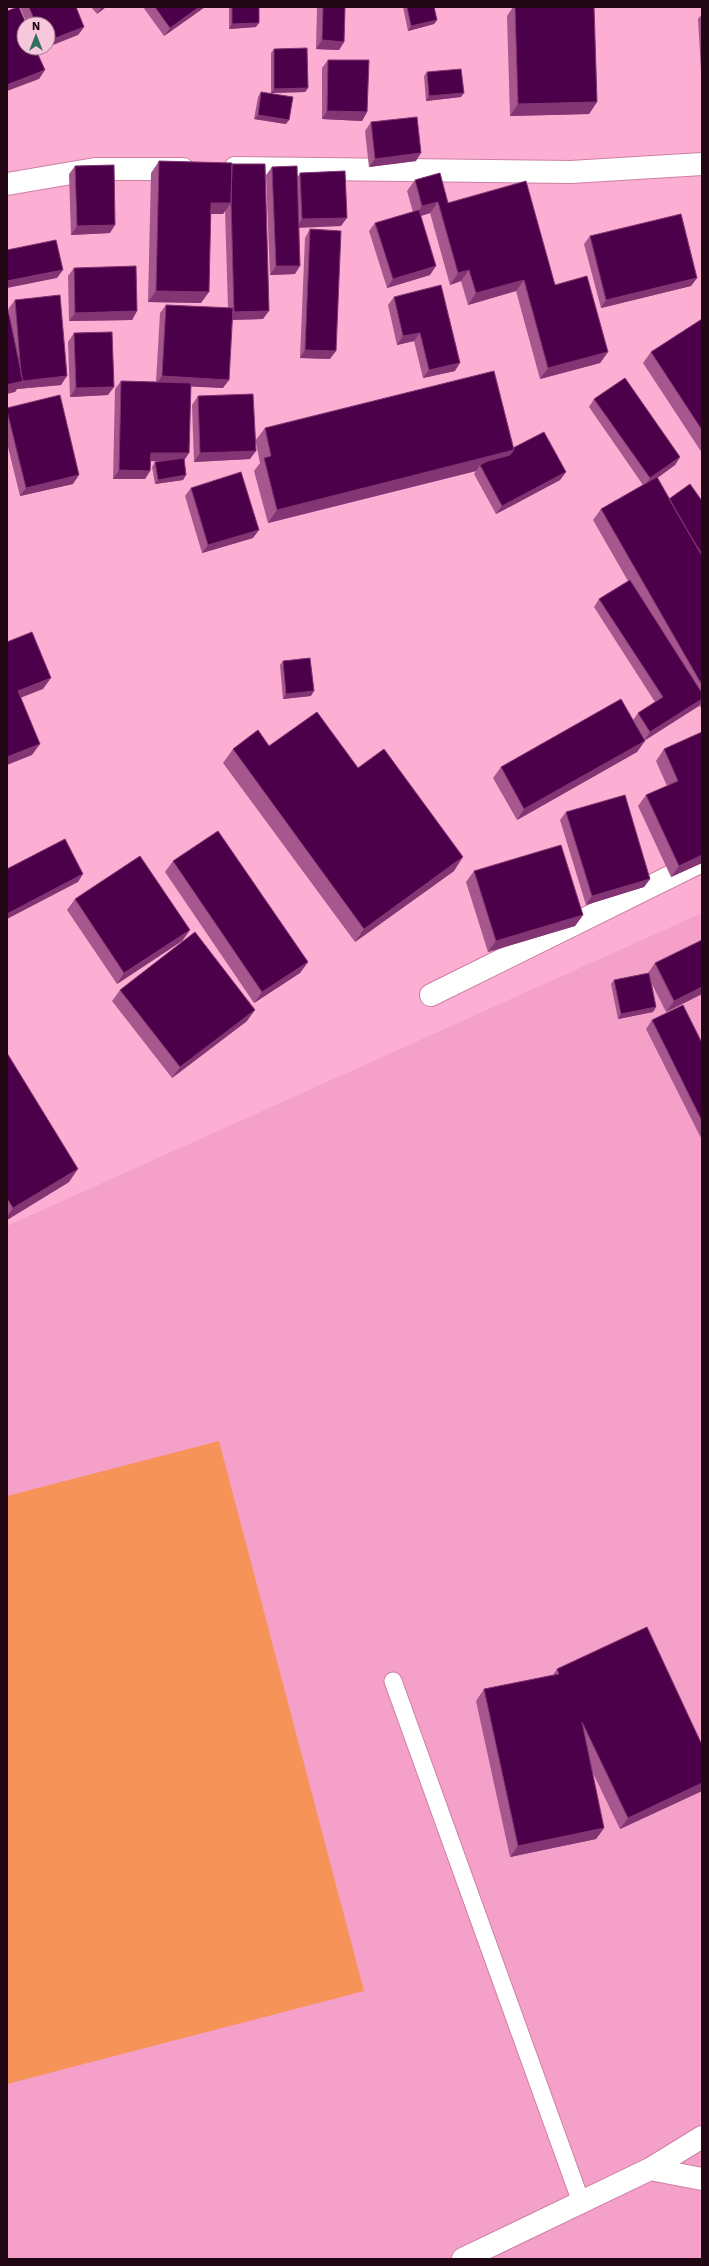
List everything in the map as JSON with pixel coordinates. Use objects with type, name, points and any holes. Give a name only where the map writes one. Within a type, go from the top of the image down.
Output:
[{"type":"street","points":[[7,184],[95,169],[210,168],[570,172],[702,164]]},
{"type":"street","points":[[431,995],[702,861]]},
{"type":"street","points":[[463,2259],[650,2169],[702,2137]]},
{"type":"street","points":[[650,2169],[702,2179]]},
{"type":"lane","points":[[393,1680],[581,2202]]},
{"type":"shaded area","points":[[702,913],[702,2259],[7,2259],[7,1226]]},
{"type":"shaded area","points":[[219,1441],[364,1991],[7,2084],[7,1496]]},
{"type":"building","points":[[19,7],[23,16],[16,16],[16,56],[39,56],[45,70],[7,85],[7,11]]},
{"type":"building","points":[[29,7],[76,7],[84,27],[56,38],[56,16],[33,16]]},
{"type":"building","points":[[155,7],[199,7],[170,28]]},
{"type":"building","points":[[232,7],[259,7],[259,23],[232,24]]},
{"type":"building","points":[[323,7],[345,7],[344,42],[322,40]]},
{"type":"building","points":[[407,7],[434,7],[437,20],[411,26]]},
{"type":"building","points":[[515,7],[594,7],[597,102],[518,104]]},
{"type":"building","points":[[307,48],[308,88],[274,89],[274,49]]},
{"type":"building","points":[[328,60],[369,60],[367,112],[327,111]]},
{"type":"building","points":[[461,69],[464,93],[429,96],[427,72]]},
{"type":"building","points":[[261,92],[293,97],[289,120],[258,115]]},
{"type":"building","points":[[417,117],[421,153],[375,159],[371,122]]},
{"type":"building","points":[[159,161],[232,163],[231,203],[211,203],[209,292],[156,291]]},
{"type":"building","points":[[232,164],[265,164],[269,311],[234,312],[231,200]]},
{"type":"building","points":[[114,165],[115,225],[77,226],[75,166]]},
{"type":"building","points":[[297,166],[300,266],[276,266],[272,167]]},
{"type":"building","points":[[345,171],[347,218],[302,219],[300,173]]},
{"type":"building","points":[[440,173],[448,203],[526,181],[555,285],[587,276],[608,352],[548,368],[524,280],[476,293],[469,270],[458,273],[438,202],[422,206],[415,180]]},
{"type":"building","points":[[419,210],[436,266],[393,279],[375,223]]},
{"type":"building","points":[[681,214],[697,278],[606,300],[590,236]]},
{"type":"building","points":[[310,229],[341,231],[336,351],[305,350]]},
{"type":"building","points":[[56,240],[63,270],[7,281],[7,250]]},
{"type":"building","points":[[136,266],[137,311],[75,313],[74,268]]},
{"type":"building","points":[[441,285],[460,363],[429,370],[420,333],[403,336],[394,297]]},
{"type":"building","points":[[60,295],[67,376],[23,381],[21,374],[15,300]]},
{"type":"building","points":[[7,305],[23,381],[7,385]]},
{"type":"building","points":[[166,305],[233,308],[229,380],[162,376]]},
{"type":"building","points":[[702,319],[702,430],[651,352]]},
{"type":"building","points":[[112,332],[114,387],[76,388],[74,333]]},
{"type":"building","points":[[494,371],[514,450],[277,510],[264,458],[271,456],[265,428]]},
{"type":"building","points":[[625,378],[680,457],[650,478],[594,399]]},
{"type":"building","points":[[121,381],[191,383],[189,453],[151,453],[150,471],[119,470]]},
{"type":"building","points":[[253,394],[256,451],[200,453],[198,396]]},
{"type":"building","points":[[60,395],[79,475],[26,488],[7,408]]},
{"type":"building","points":[[544,432],[566,472],[502,506],[480,465],[488,461],[510,455],[514,450],[513,448]]},
{"type":"building","points":[[184,458],[186,475],[158,480],[155,462]]},
{"type":"building","points":[[241,472],[259,530],[208,545],[191,488]]},
{"type":"building","points":[[657,477],[702,556],[702,685],[601,509]]},
{"type":"building","points":[[690,484],[702,501],[702,554],[669,499]]},
{"type":"building","points":[[630,580],[702,693],[702,699],[650,732],[638,713],[663,697],[599,599]]},
{"type":"building","points":[[32,632],[51,678],[18,691],[40,744],[7,757],[7,642]]},
{"type":"building","points":[[310,658],[314,691],[286,694],[283,661]]},
{"type":"building","points":[[621,699],[645,741],[524,809],[501,767]]},
{"type":"building","points":[[317,712],[358,768],[384,749],[463,857],[364,929],[233,749],[258,730],[269,746]]},
{"type":"building","points":[[702,732],[702,855],[679,866],[646,795],[678,781],[664,749]]},
{"type":"building","points":[[625,795],[650,879],[592,896],[566,812]]},
{"type":"building","points":[[218,831],[308,962],[262,992],[173,861]]},
{"type":"building","points":[[65,839],[83,874],[7,914],[7,869]]},
{"type":"building","points":[[561,845],[583,915],[496,941],[474,871]]},
{"type":"building","points":[[140,856],[190,930],[124,973],[75,899]]},
{"type":"building","points":[[195,932],[255,1010],[180,1067],[120,990]]},
{"type":"building","points":[[702,940],[702,987],[674,1001],[655,963]]},
{"type":"building","points":[[649,973],[656,1007],[621,1014],[614,980]]},
{"type":"building","points":[[683,1005],[702,1043],[702,1121],[652,1020]]},
{"type":"building","points":[[7,1053],[78,1169],[13,1208],[7,1198]]},
{"type":"building","points":[[647,1627],[702,1745],[702,1783],[628,1818],[582,1722],[604,1828],[518,1846],[484,1689],[559,1674],[557,1669]]}]
